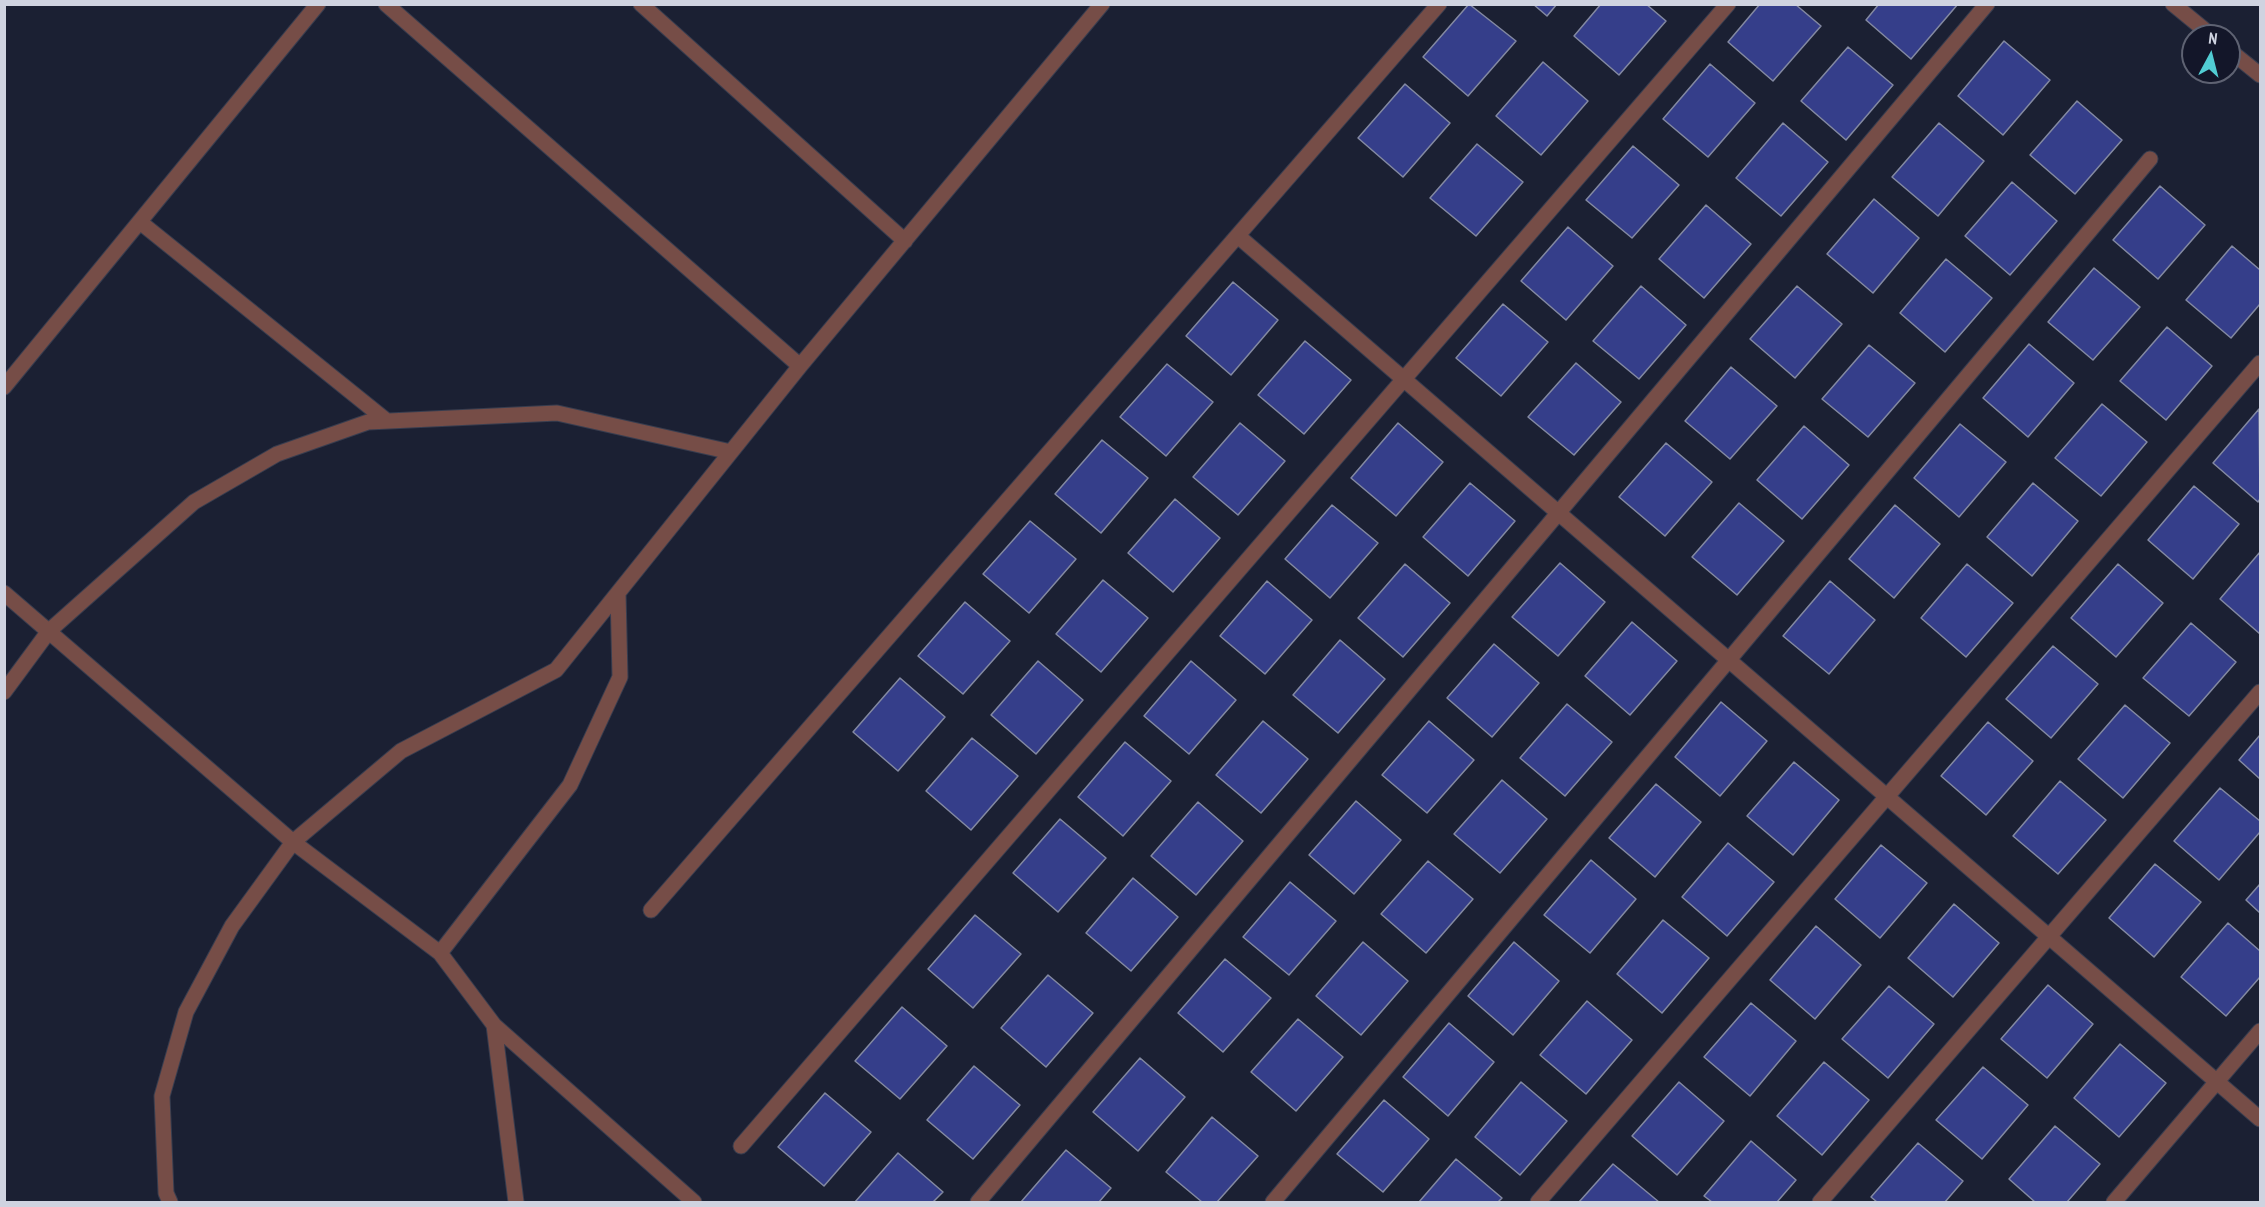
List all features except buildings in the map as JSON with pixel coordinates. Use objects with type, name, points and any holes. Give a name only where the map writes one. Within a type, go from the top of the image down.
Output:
[{"type":"street","points":[[4,387],[318,4]]},
{"type":"street","points":[[386,4],[800,366]]},
{"type":"street","points":[[640,4],[905,241]]},
{"type":"street","points":[[170,1203],[165,1193],[162,1096],[186,1012],[232,926],[293,842],[401,751],[556,670],[800,366],[1102,4]]},
{"type":"street","points":[[651,910],[1439,4]]},
{"type":"street","points":[[741,1146],[1728,4]]},
{"type":"street","points":[[978,1203],[1988,4]]},
{"type":"street","points":[[2173,4],[2197,24]]},
{"type":"street","points":[[2241,60],[2260,75]]},
{"type":"street","points":[[1273,1203],[2150,159]]},
{"type":"street","points":[[140,222],[387,421]]},
{"type":"street","points":[[1238,236],[2260,1119]]},
{"type":"street","points":[[1538,1203],[2260,363]]},
{"type":"street","points":[[4,692],[49,631],[194,502],[277,454],[368,422],[557,413],[731,452]]},
{"type":"street","points":[[4,593],[293,842],[440,953],[494,1025],[694,1203]]},
{"type":"street","points":[[440,953],[570,785],[620,677],[618,593]]},
{"type":"street","points":[[1820,1203],[2260,692]]},
{"type":"street","points":[[494,1025],[516,1203]]},
{"type":"street","points":[[2115,1203],[2260,1031]]}]
